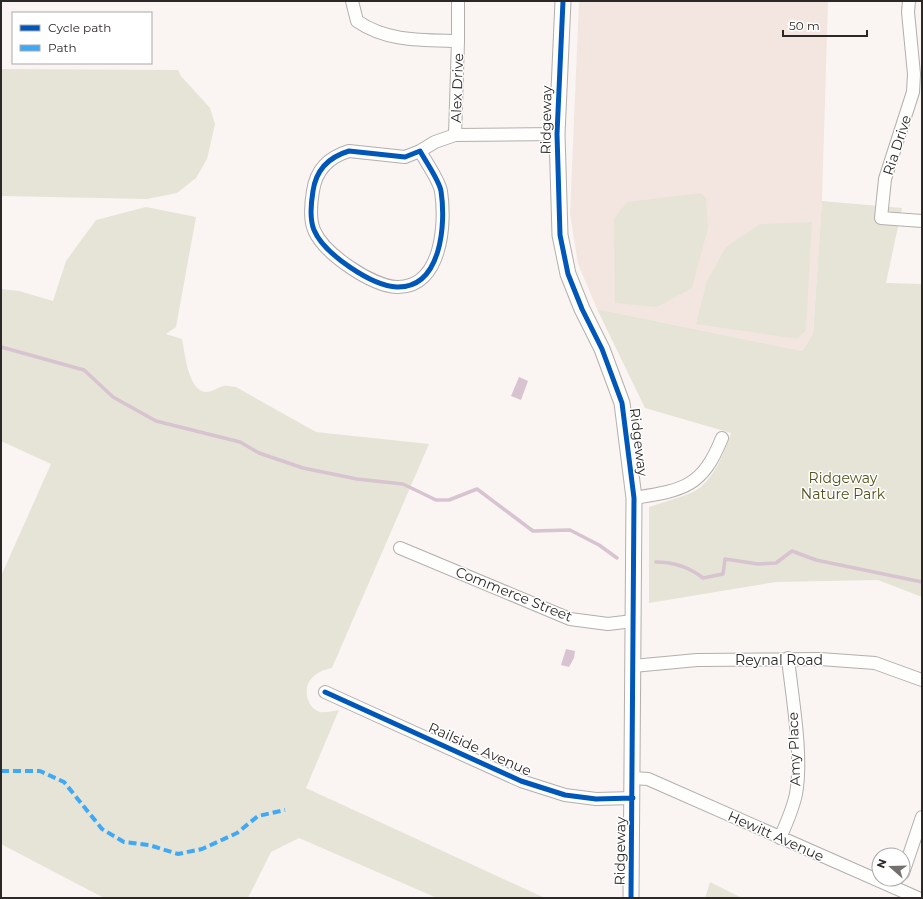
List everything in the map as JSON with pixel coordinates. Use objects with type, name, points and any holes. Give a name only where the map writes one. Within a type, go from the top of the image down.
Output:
[{"type":"street","name":"Alex Drive","points":[[352,1],[357,22],[378,33],[409,40],[458,41]]},
{"type":"street","name":"Alex Drive","points":[[455,135],[458,1]]},
{"type":"street","name":"Ridgeway","points":[[564,1],[557,134],[560,235],[568,274],[602,349],[622,403],[634,498],[634,778],[631,898]]},
{"type":"street","name":"Ria Drive","points":[[909,1],[908,12],[914,74],[913,92],[885,179],[881,218],[922,221]]},
{"type":"street","points":[[420,151],[441,190],[440,245],[435,260],[424,277],[412,284],[397,286],[366,278],[326,247],[314,230],[311,207],[315,178],[329,160],[349,151],[404,157],[420,151],[435,142],[455,135],[557,134]]},
{"type":"street","points":[[634,498],[673,491],[691,484],[716,454],[722,438]]},
{"type":"street","name":"Commerce Street","points":[[400,548],[570,619],[608,624],[633,621]]},
{"type":"street","name":"Reynal Road","points":[[633,666],[697,660],[788,658],[874,663],[922,680]]},
{"type":"street","name":"Amy Place","points":[[780,838],[796,794],[796,734],[788,658]]},
{"type":"street","name":"Railside Avenue","points":[[325,692],[522,781],[565,795],[596,799],[633,798]]},
{"type":"street","name":"Hewitt Avenue","points":[[634,778],[648,779],[780,838],[871,873]]},
{"type":"street","points":[[911,849],[922,817]]},
{"type":"street","name":"Hewitt Avenue","points":[[903,887],[918,898]]},
{"type":"shaded area","points":[[579,1],[828,1],[822,201],[813,334],[802,351],[597,309],[578,264],[570,214]]},
{"type":"shaded area","points":[[519,377],[528,381],[521,400],[511,396]]},
{"type":"shaded area","points":[[566,649],[575,651],[574,658],[569,667],[561,665]]},
{"type":"green space","points":[[1,69],[178,70],[181,76],[210,108],[215,124],[207,159],[196,178],[177,193],[147,199],[1,196]]},
{"type":"green space","points":[[701,193],[706,198],[708,228],[692,288],[657,307],[615,303],[614,219],[627,202]]},
{"type":"green space","name":"Ridgeway Nature Park","points":[[822,201],[902,208],[886,283],[922,284],[922,597],[878,580],[776,582],[649,603],[649,507],[688,494],[700,488],[717,466],[731,433],[645,408],[597,309],[802,351],[813,334]]},
{"type":"green space","points":[[146,207],[196,217],[176,327],[166,334],[182,339],[188,370],[195,385],[200,390],[206,392],[225,386],[236,387],[316,432],[429,444],[332,668],[315,675],[308,684],[307,695],[313,708],[322,712],[339,710],[306,788],[545,898],[437,898],[299,838],[271,852],[248,898],[104,898],[1,844],[1,576],[51,464],[1,441],[1,289],[19,291],[53,301],[66,261],[96,220]]},
{"type":"green space","points":[[812,222],[806,330],[797,339],[696,324],[707,281],[726,247],[760,224]]},
{"type":"green space","points":[[710,882],[742,898],[705,898]]},
{"type":"waterway","points":[[1,347],[84,370],[113,397],[156,421],[240,442],[259,453],[303,468],[357,479],[403,484],[436,500],[449,500],[477,489],[533,531],[570,530],[599,545],[617,558]]},
{"type":"waterway","points":[[656,562],[681,566],[703,578],[723,574],[725,559],[758,564],[776,563],[792,551],[816,560],[922,582]]},
{"type":"marked path","points":[[1,771],[40,771],[64,782],[102,829],[124,842],[149,845],[178,854],[202,849],[237,833],[258,816],[285,810]]},
{"type":"cycle path","points":[[563,1],[557,134],[560,235],[568,274],[582,309],[602,349],[622,403],[634,498],[631,898]]},
{"type":"cycle path","points":[[349,151],[405,157],[420,151],[438,182],[441,191],[443,220],[438,251],[432,266],[424,277],[412,284],[397,287],[375,281],[362,275],[328,249],[319,239],[314,230],[311,221],[311,205],[317,177],[325,165],[335,157],[349,151]]},
{"type":"cycle path","points":[[325,692],[521,781],[565,795],[596,799],[633,798]]}]
